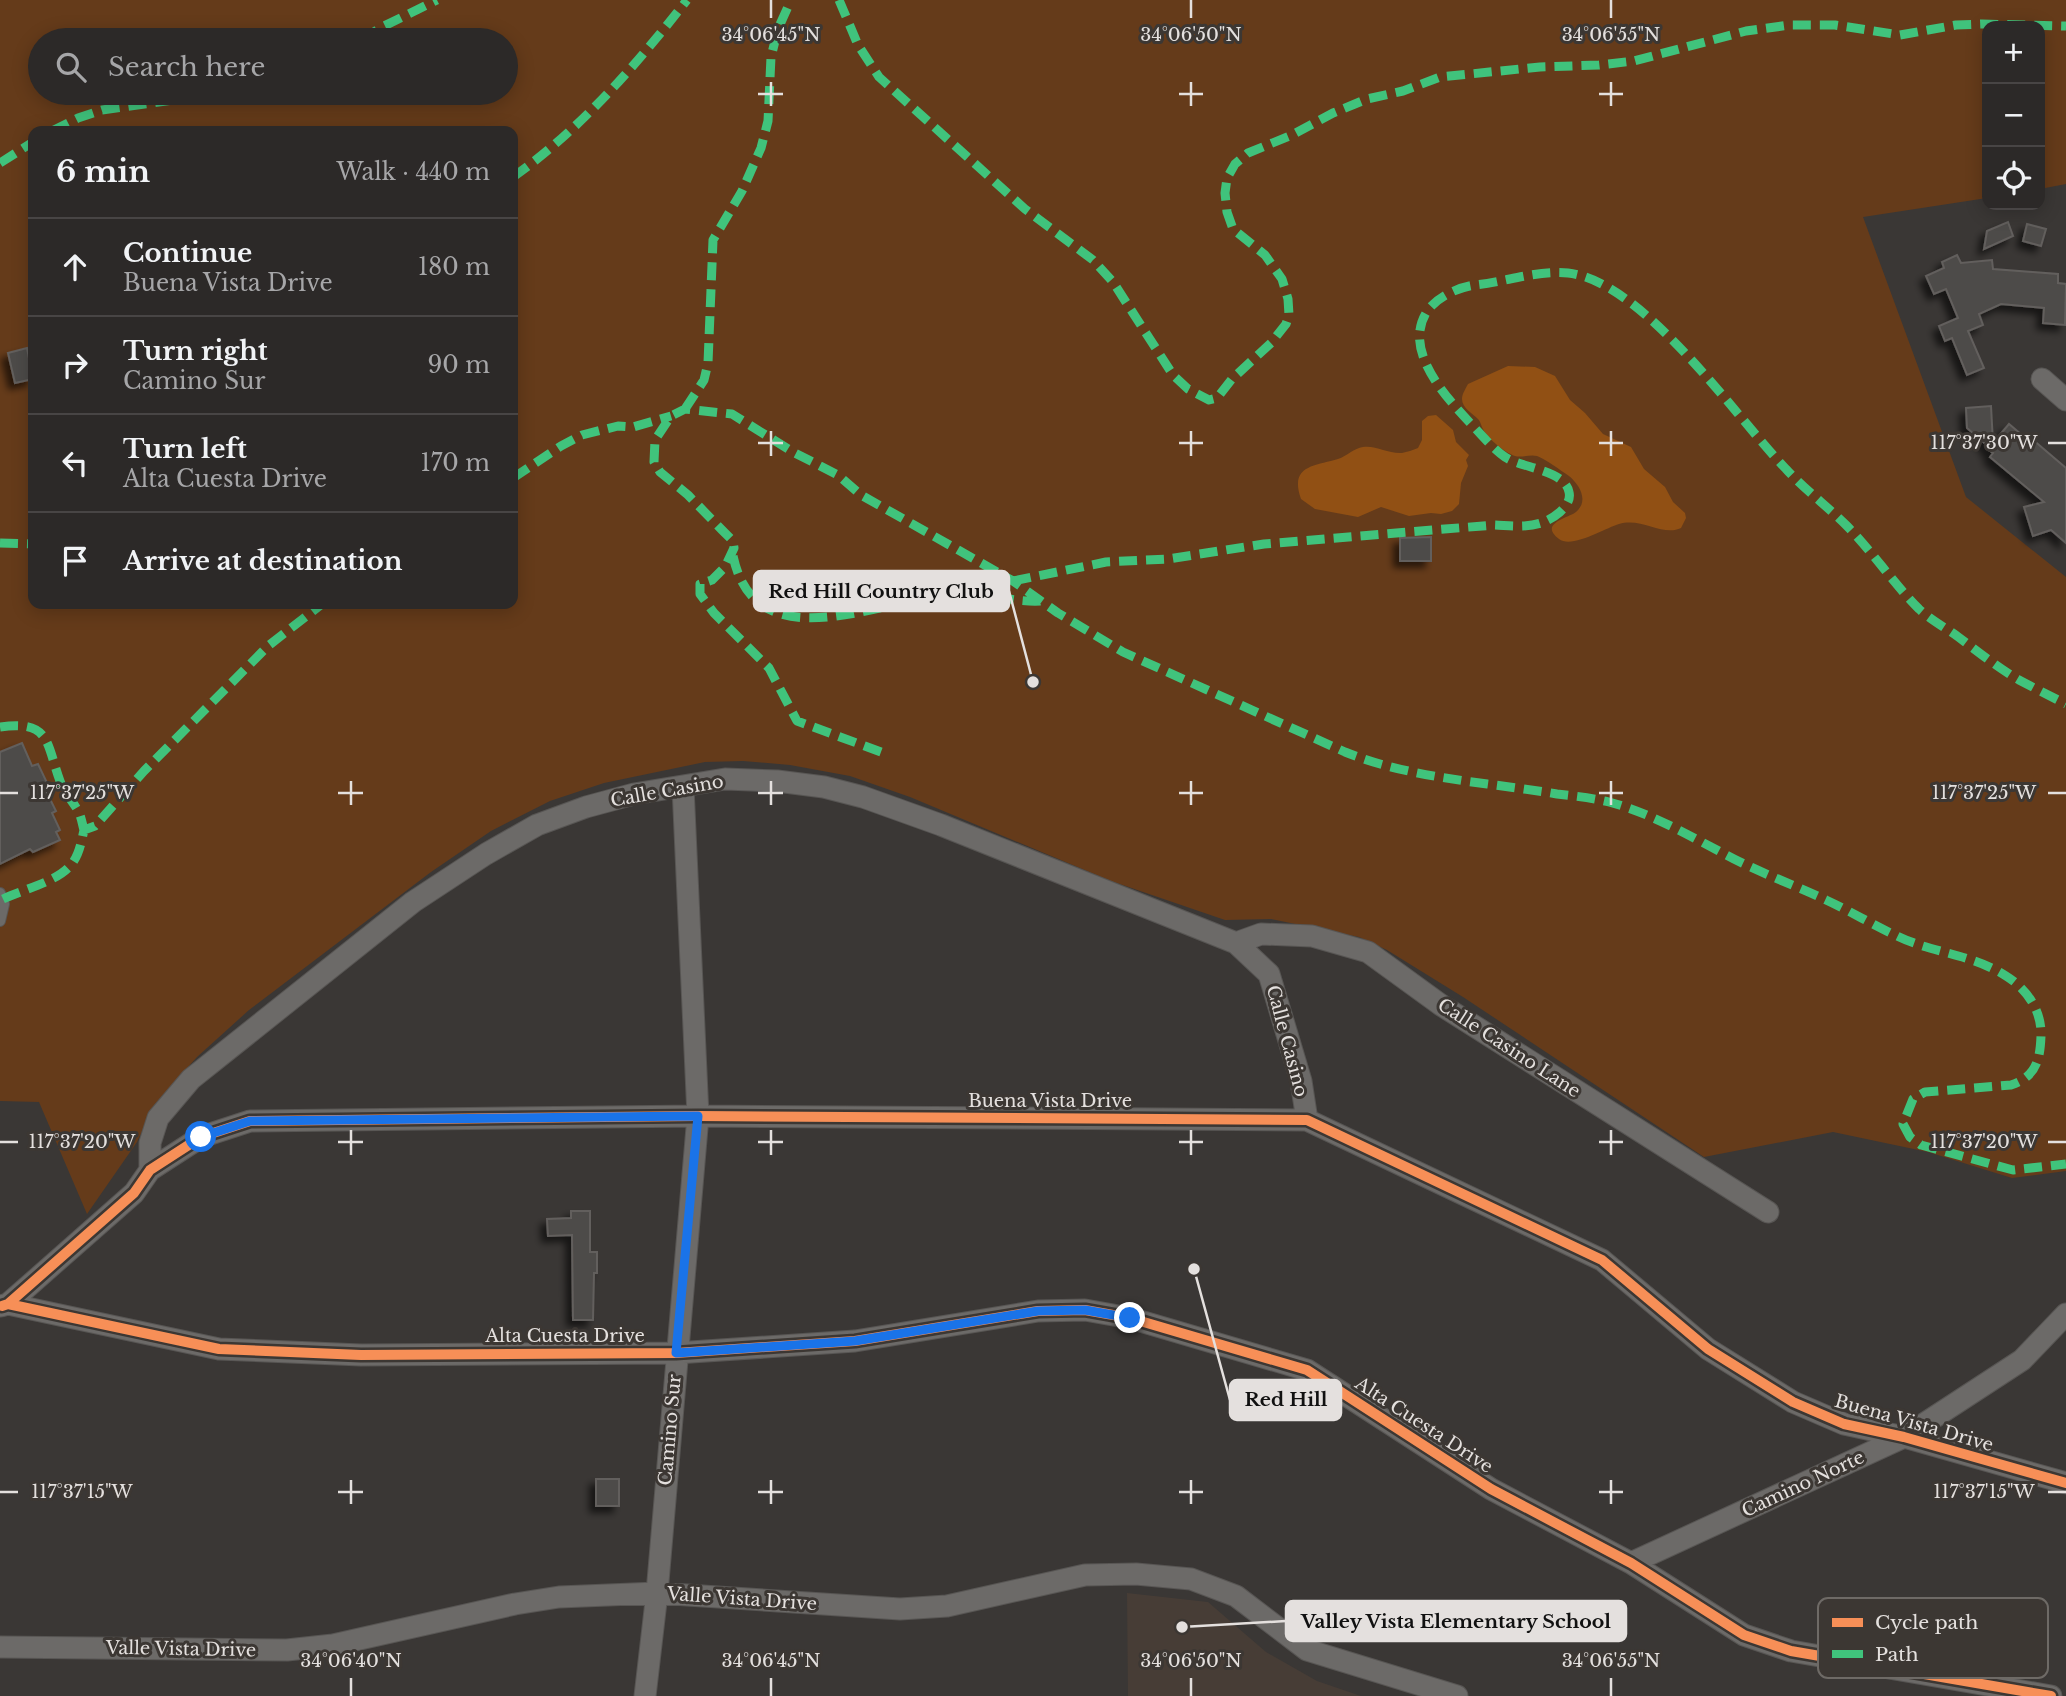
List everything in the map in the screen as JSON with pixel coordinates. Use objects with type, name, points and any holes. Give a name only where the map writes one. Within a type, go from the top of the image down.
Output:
[{"type":"street","points":[[2042,379],[2066,400]]},
{"type":"street","name":"Calle Casino","points":[[150,1170],[150,1143],[158,1118],[191,1079],[413,902],[486,854],[537,825],[586,807],[634,794],[725,779],[777,781],[824,787],[863,797],[941,825],[1236,943],[1269,974],[1301,1082],[1307,1120]]},
{"type":"street","name":"Camino Sur","points":[[645,1696],[657,1593],[698,1116],[683,787]]},
{"type":"street","name":"Calle Casino Lane","points":[[1236,943],[1261,934],[1312,936],[1368,952],[1441,1005],[1768,1212]]},
{"type":"street","name":"Buena Vista Drive","points":[[4,1305],[134,1194],[150,1170],[201,1137],[250,1121],[698,1116],[1307,1120],[1602,1260],[1708,1349],[1793,1402],[1844,1424],[1904,1437],[2066,1483]]},
{"type":"street","name":"Alta Cuesta Drive","points":[[4,1305],[219,1349],[361,1355],[676,1353],[855,1341],[1038,1311],[1085,1310],[1143,1321],[1307,1370],[1491,1489],[1631,1563],[1744,1634],[1791,1651],[1818,1656]]},
{"type":"street","name":"Camino Norte","points":[[1631,1563],[1904,1437],[2022,1360],[2066,1314]]},
{"type":"street","name":"Valle Vista Drive","points":[[0,1647],[287,1650],[333,1645],[515,1604],[559,1597],[657,1593],[900,1609],[947,1606],[1085,1575],[1136,1574],[1191,1579],[1236,1596],[1307,1650],[1457,1696]]},
{"type":"street","name":"Alta Cuesta Drive","points":[[1947,1678],[2051,1696]]},
{"type":"lane","points":[[0,893],[4,904],[0,921]]},
{"type":"shaded area","points":[[0,0],[2066,0],[2066,184],[2045,188],[2045,21],[1982,21],[1982,199],[1863,217],[1966,497],[2066,577],[2066,1171],[2012,1178],[1928,1152],[1833,1132],[1704,1157],[1463,997],[1387,950],[1359,937],[1271,919],[1225,920],[1111,881],[910,797],[850,776],[790,765],[743,761],[705,762],[604,783],[550,801],[491,831],[431,872],[249,1010],[197,1057],[155,1104],[137,1142],[87,1214],[39,1102],[0,1101]]},
{"type":"shaded area","points":[[1508,366],[1535,367],[1555,376],[1570,400],[1603,434],[1631,447],[1644,469],[1665,487],[1673,502],[1685,513],[1686,518],[1681,528],[1667,530],[1628,523],[1580,540],[1559,539],[1553,533],[1553,525],[1576,512],[1582,503],[1582,493],[1577,484],[1541,458],[1515,456],[1501,448],[1462,402],[1468,384]]},
{"type":"shaded area","points":[[1436,415],[1453,430],[1456,442],[1469,455],[1461,483],[1459,504],[1452,511],[1409,516],[1381,507],[1358,517],[1315,509],[1301,499],[1298,479],[1306,469],[1338,459],[1363,447],[1397,453],[1418,448],[1422,440],[1422,421],[1428,416]]},
{"type":"shaded area","points":[[1127,1593],[1208,1602],[1266,1652],[1317,1681],[1361,1696],[1128,1696]]},
{"type":"building","points":[[2008,222],[2013,236],[1984,249],[1987,231]]},
{"type":"building","points":[[2027,224],[2046,229],[2041,246],[2023,241]]},
{"type":"building","points":[[1957,255],[1961,263],[1992,260],[1993,269],[2058,274],[2058,283],[2066,284],[2065,325],[2043,323],[2044,308],[2001,304],[1979,314],[1983,325],[1968,331],[1984,368],[1967,375],[1952,338],[1945,341],[1939,326],[1958,318],[1946,289],[1934,294],[1926,276],[1944,268],[1942,262]]},
{"type":"building","points":[[27,348],[28,380],[15,383],[8,353]]},
{"type":"building","points":[[1991,406],[1993,443],[2009,424],[2029,441],[2032,439],[2066,468],[2066,543],[2051,530],[2033,536],[2024,507],[2044,502],[1990,457],[1993,453],[1987,449],[1989,447],[1967,428],[1966,408]]},
{"type":"building","points":[[1431,537],[1431,561],[1400,561],[1400,538]]},
{"type":"building","points":[[22,743],[32,766],[38,764],[49,787],[45,789],[56,811],[52,813],[60,830],[56,832],[60,840],[33,852],[30,849],[0,864],[0,752]]},
{"type":"building","points":[[571,1211],[590,1211],[590,1252],[597,1252],[593,1320],[573,1320],[572,1235],[548,1236],[547,1219],[571,1218]]},
{"type":"building","points":[[596,1479],[619,1479],[619,1506],[596,1506]]},
{"type":"marked path","points":[[380,28],[437,0]]},
{"type":"marked path","points":[[518,173],[562,138],[606,95],[687,0]]},
{"type":"marked path","points":[[685,409],[704,380],[708,363],[713,240],[742,191],[761,148],[768,121],[771,57],[778,29],[791,0]]},
{"type":"marked path","points":[[839,0],[858,45],[879,77],[1025,209],[1093,260],[1113,282],[1173,375],[1188,389],[1209,400],[1217,398],[1232,379],[1271,343],[1286,324],[1289,315],[1282,279],[1265,255],[1233,229],[1227,212],[1227,178],[1235,164],[1248,153],[1292,135],[1333,113],[1367,99],[1403,91],[1440,77],[1634,61],[1746,31],[1790,25],[1835,25],[1900,35],[1956,25],[2066,26]]},
{"type":"marked path","points":[[62,126],[102,110],[138,105]]},
{"type":"marked path","points":[[0,163],[28,145]]},
{"type":"marked path","points":[[1013,581],[1106,562],[1168,559],[1264,544],[1494,525],[1528,526],[1552,518],[1569,500],[1566,485],[1551,474],[1512,461],[1491,446],[1440,388],[1424,358],[1420,328],[1426,313],[1435,303],[1461,288],[1533,275],[1568,273],[1597,282],[1627,300],[1656,325],[1686,354],[1793,476],[1856,535],[1919,609],[2011,675],[2066,704]]},
{"type":"marked path","points":[[881,752],[797,721],[769,668],[714,613],[700,594],[700,584],[712,580],[725,567],[734,548],[733,541],[688,495],[660,472],[654,462],[655,440],[671,416],[685,409],[732,414],[793,452],[838,475],[861,495],[1013,581],[1058,613],[1123,652],[1345,752],[1423,774],[1590,798],[1626,807],[1673,827],[1734,859],[1826,900],[1910,942],[1966,958],[1993,969],[2020,987],[2036,1009],[2041,1036],[2035,1067],[2026,1078],[2011,1085],[1925,1092],[1913,1099],[1903,1124],[1910,1137],[1921,1145],[2013,1170],[2066,1164]]},
{"type":"marked path","points":[[518,475],[582,435],[618,426],[633,427],[671,416]]},
{"type":"marked path","points":[[0,543],[28,544]]},
{"type":"marked path","points":[[733,556],[746,589],[767,608],[793,617],[856,613],[951,594],[1042,601]]},
{"type":"marked path","points":[[3,899],[47,881],[69,867],[81,845],[84,830],[95,826],[144,771],[268,646],[316,609]]},
{"type":"marked path","points":[[0,727],[29,727],[44,737],[62,785],[78,811],[84,830]]},
{"type":"cycle path","points":[[8,1304],[134,1193],[150,1170],[201,1137],[250,1121],[698,1116],[1307,1120],[1602,1260],[1708,1349],[1793,1402],[1844,1424],[1904,1437],[2066,1483]]},
{"type":"cycle path","points":[[2,1306],[8,1304],[219,1349],[361,1355],[676,1353],[855,1341],[1038,1311],[1085,1310],[1130,1318],[1307,1370],[1491,1489],[1631,1563],[1744,1635],[1791,1651],[1818,1656]]},
{"type":"cycle path","points":[[1947,1678],[2051,1696]]},
{"type":"place","name":"Red Hill Country Club","points":[[1033,682]]},
{"type":"place","name":"Red Hill","points":[[1194,1269]]},
{"type":"place","name":"Valley Vista Elementary School","points":[[1182,1627]]},
{"type":"route","points":[[201,1137],[250,1121],[698,1116],[676,1353],[855,1341],[1038,1311],[1085,1310],[1130,1318]]}]
